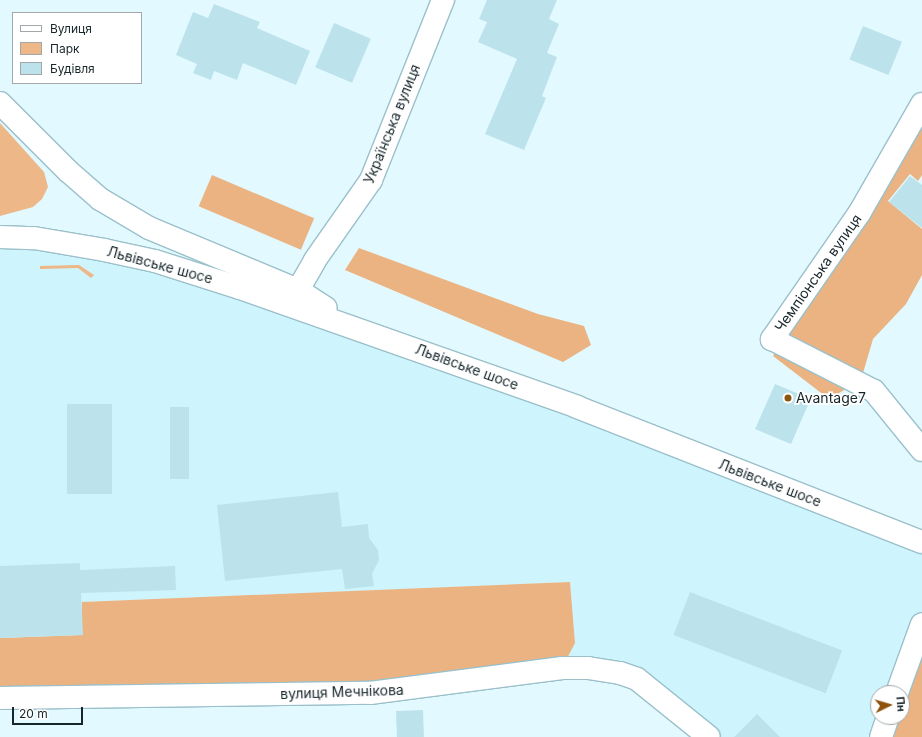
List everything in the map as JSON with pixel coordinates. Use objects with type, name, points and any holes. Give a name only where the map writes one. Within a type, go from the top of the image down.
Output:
[{"type":"main road","name":"Українська вулиця","points":[[298,290],[315,260],[371,180],[443,0]]},
{"type":"main road","points":[[0,103],[100,198],[149,228],[298,290],[360,328]]},
{"type":"main road","name":"Чемпіонська вулиця","points":[[922,104],[860,212],[772,339],[874,391],[922,450]]},
{"type":"main road","name":"Львівське шосе","points":[[0,237],[34,238],[155,261],[360,328],[577,407],[922,542]]},
{"type":"main road","points":[[900,685],[922,624]]},
{"type":"main road","name":"вулиця Мечнікова","points":[[0,698],[370,693],[562,668],[588,668],[620,673],[636,679],[709,737]]},
{"type":"main road","points":[[881,737],[885,725]]},
{"type":"shaded area","points":[[922,126],[922,175],[918,181],[910,174],[888,201],[922,229],[922,275],[906,304],[873,339],[861,380],[829,399],[773,356],[868,218]]},
{"type":"shaded area","points":[[212,175],[314,218],[301,250],[199,206]]},
{"type":"shaded area","points":[[0,237],[155,261],[922,542],[922,624],[900,685],[870,685],[870,725],[880,725],[881,737],[709,737],[650,689],[562,668],[575,642],[570,582],[82,602],[83,635],[0,638]]},
{"type":"shaded area","points":[[359,248],[538,314],[584,326],[591,345],[563,362],[345,270]]},
{"type":"shaded area","points":[[570,582],[575,643],[562,668],[394,691],[0,698],[0,638],[82,635],[82,602]]},
{"type":"shaded area","points":[[922,624],[922,737],[881,737],[885,725],[910,725],[910,685],[904,685]]},
{"type":"green space","points":[[0,123],[44,172],[48,187],[42,199],[33,207],[0,216]]},
{"type":"green space","points":[[79,265],[94,275],[91,278],[78,268],[40,269],[40,266]]},
{"type":"building","points":[[487,0],[557,0],[549,19],[559,24],[547,53],[557,57],[542,96],[546,98],[524,150],[485,134],[517,59],[478,42],[487,22],[479,19]]},
{"type":"building","points":[[214,4],[260,22],[257,28],[310,51],[296,85],[243,63],[237,80],[214,71],[211,80],[193,73],[197,64],[176,55],[193,12],[208,18]]},
{"type":"building","points":[[334,23],[371,39],[352,83],[315,67]]},
{"type":"building","points":[[863,26],[902,42],[888,75],[850,59]]},
{"type":"building","points":[[910,176],[922,185],[922,228],[889,202]]},
{"type":"building","points":[[775,384],[806,397],[804,404],[808,405],[791,444],[755,429]]},
{"type":"building","points":[[67,404],[112,404],[112,494],[67,494]]},
{"type":"building","points":[[170,407],[189,407],[189,479],[170,479]]},
{"type":"building","points":[[338,492],[342,527],[368,524],[369,538],[378,550],[379,560],[372,574],[374,586],[345,589],[342,569],[225,581],[217,505]]},
{"type":"building","points":[[80,563],[80,570],[175,566],[176,590],[81,593],[83,635],[0,638],[0,566]]},
{"type":"building","points":[[690,592],[842,650],[826,693],[674,635]]},
{"type":"building","points":[[423,710],[424,737],[397,737],[396,711]]},
{"type":"building","points":[[757,714],[780,737],[734,737]]},
{"type":"place","name":"Avantage7","points":[[788,398]]}]
